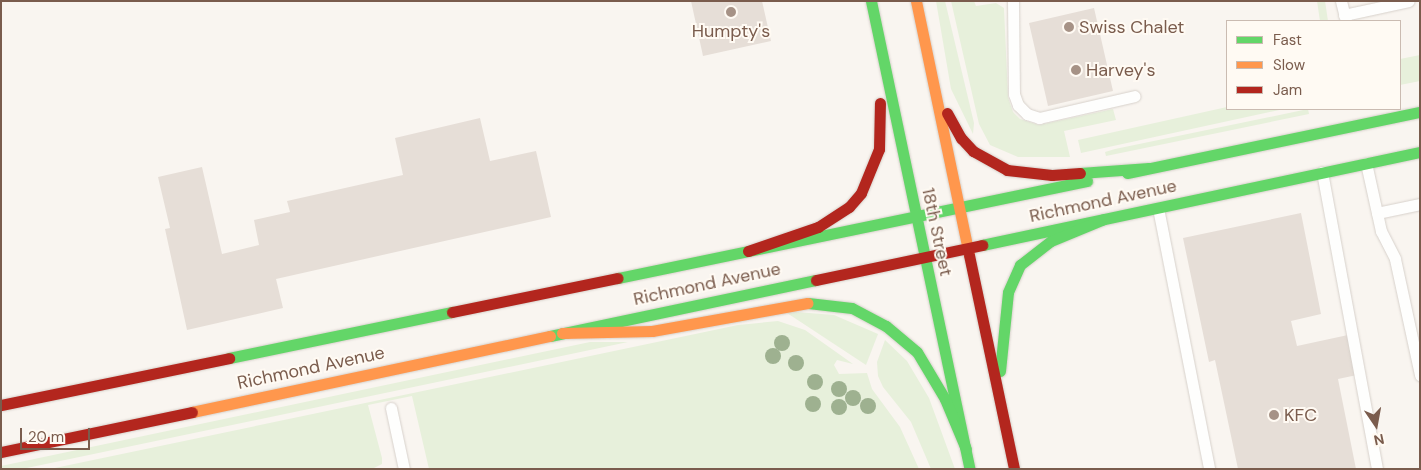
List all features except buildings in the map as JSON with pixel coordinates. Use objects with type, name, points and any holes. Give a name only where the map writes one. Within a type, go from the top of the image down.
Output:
[{"type":"main road","name":"18th Street","points":[[871,1],[970,469]]},
{"type":"main road","name":"18th Street","points":[[916,1],[1014,469]]},
{"type":"main road","points":[[748,251],[804,233],[833,218],[849,207],[869,180],[881,136],[874,17]]},
{"type":"main road","points":[[933,80],[960,138],[973,151],[994,165],[1018,172],[1052,175],[1149,168]]},
{"type":"main road","name":"Richmond Avenue","points":[[1,405],[1420,112]]},
{"type":"main road","name":"Richmond Avenue","points":[[1,452],[1420,152]]},
{"type":"main road","points":[[1001,407],[1000,370],[1006,301],[1015,275],[1037,249],[1104,219]]},
{"type":"main road","points":[[562,332],[652,331],[806,303],[852,308],[886,326],[917,352],[945,399],[966,449]]},
{"type":"lane","points":[[1013,1],[1014,94],[1018,105],[1027,114],[1039,118],[1135,96]]},
{"type":"lane","points":[[1342,1],[1345,18],[1409,1]]},
{"type":"lane","points":[[1365,110],[1368,122]]},
{"type":"lane","points":[[1366,163],[1381,231],[1395,258],[1420,375]]},
{"type":"lane","points":[[1322,172],[1377,469]]},
{"type":"lane","points":[[1377,214],[1420,204]]},
{"type":"lane","points":[[1158,208],[1209,469]]},
{"type":"lane","points":[[391,408],[404,469]]},
{"type":"green space","points":[[936,1],[945,1],[974,123],[973,134],[951,89]]},
{"type":"green space","points":[[951,1],[974,1],[976,6],[996,3],[1004,8],[1008,97],[1013,112],[1020,119],[1039,125],[1113,109],[1116,120],[1064,131],[1070,157],[1018,157],[990,145],[979,124]]},
{"type":"green space","points":[[1317,1],[1325,1],[1328,20],[1320,20]]},
{"type":"green space","points":[[1420,55],[1420,81],[1401,85],[1401,59]]},
{"type":"green space","points":[[1226,107],[1226,110],[1279,110],[1081,153],[1078,140]]},
{"type":"green space","points":[[1303,110],[1308,110],[1309,114],[1106,156],[1105,152]]},
{"type":"green space","points":[[784,311],[834,315],[878,334],[866,365]]},
{"type":"green space","points":[[778,321],[805,330],[853,364],[837,360],[834,365],[839,374],[867,373],[872,389],[900,427],[919,469],[429,469],[412,396],[368,405],[382,458],[382,464],[372,469],[50,469],[738,325]]},
{"type":"green space","points":[[885,340],[907,361],[929,398],[955,469],[931,469],[911,422],[883,387],[878,376],[877,362]]},
{"type":"green space","points":[[590,342],[628,342],[22,469],[1,469],[1,466]]},
{"type":"traffic: fast","points":[[871,1],[970,469]]},
{"type":"traffic: fast","points":[[1127,173],[1420,112]]},
{"type":"traffic: fast","points":[[982,245],[1420,152]]},
{"type":"traffic: fast","points":[[1080,173],[1149,168]]},
{"type":"traffic: fast","points":[[618,278],[1087,181]]},
{"type":"traffic: fast","points":[[1000,371],[1008,292],[1020,265],[1051,241],[1104,219]]},
{"type":"traffic: fast","points":[[550,336],[816,280]]},
{"type":"traffic: fast","points":[[808,303],[852,308],[886,326],[917,352],[945,399],[966,449]]},
{"type":"traffic: fast","points":[[229,358],[452,312]]},
{"type":"traffic: slow","points":[[916,1],[969,255]]},
{"type":"traffic: slow","points":[[562,333],[652,331],[808,303]]},
{"type":"traffic: slow","points":[[192,412],[550,336]]},
{"type":"traffic: jam","points":[[748,251],[818,227],[849,207],[861,193],[879,149],[880,103]]},
{"type":"traffic: jam","points":[[947,113],[961,138],[973,151],[1007,170],[1052,175],[1080,173]]},
{"type":"traffic: jam","points":[[816,280],[982,245]]},
{"type":"traffic: jam","points":[[969,255],[1014,469]]},
{"type":"traffic: jam","points":[[452,312],[618,278]]},
{"type":"traffic: jam","points":[[1,405],[229,358]]},
{"type":"traffic: jam","points":[[1,452],[192,412]]},
{"type":"place","name":"Humpty's","points":[[731,12]]},
{"type":"place","name":"Swiss Chalet","points":[[1069,27]]},
{"type":"place","name":"Harvey's","points":[[1076,70]]},
{"type":"place","name":"KFC","points":[[1274,415]]}]
